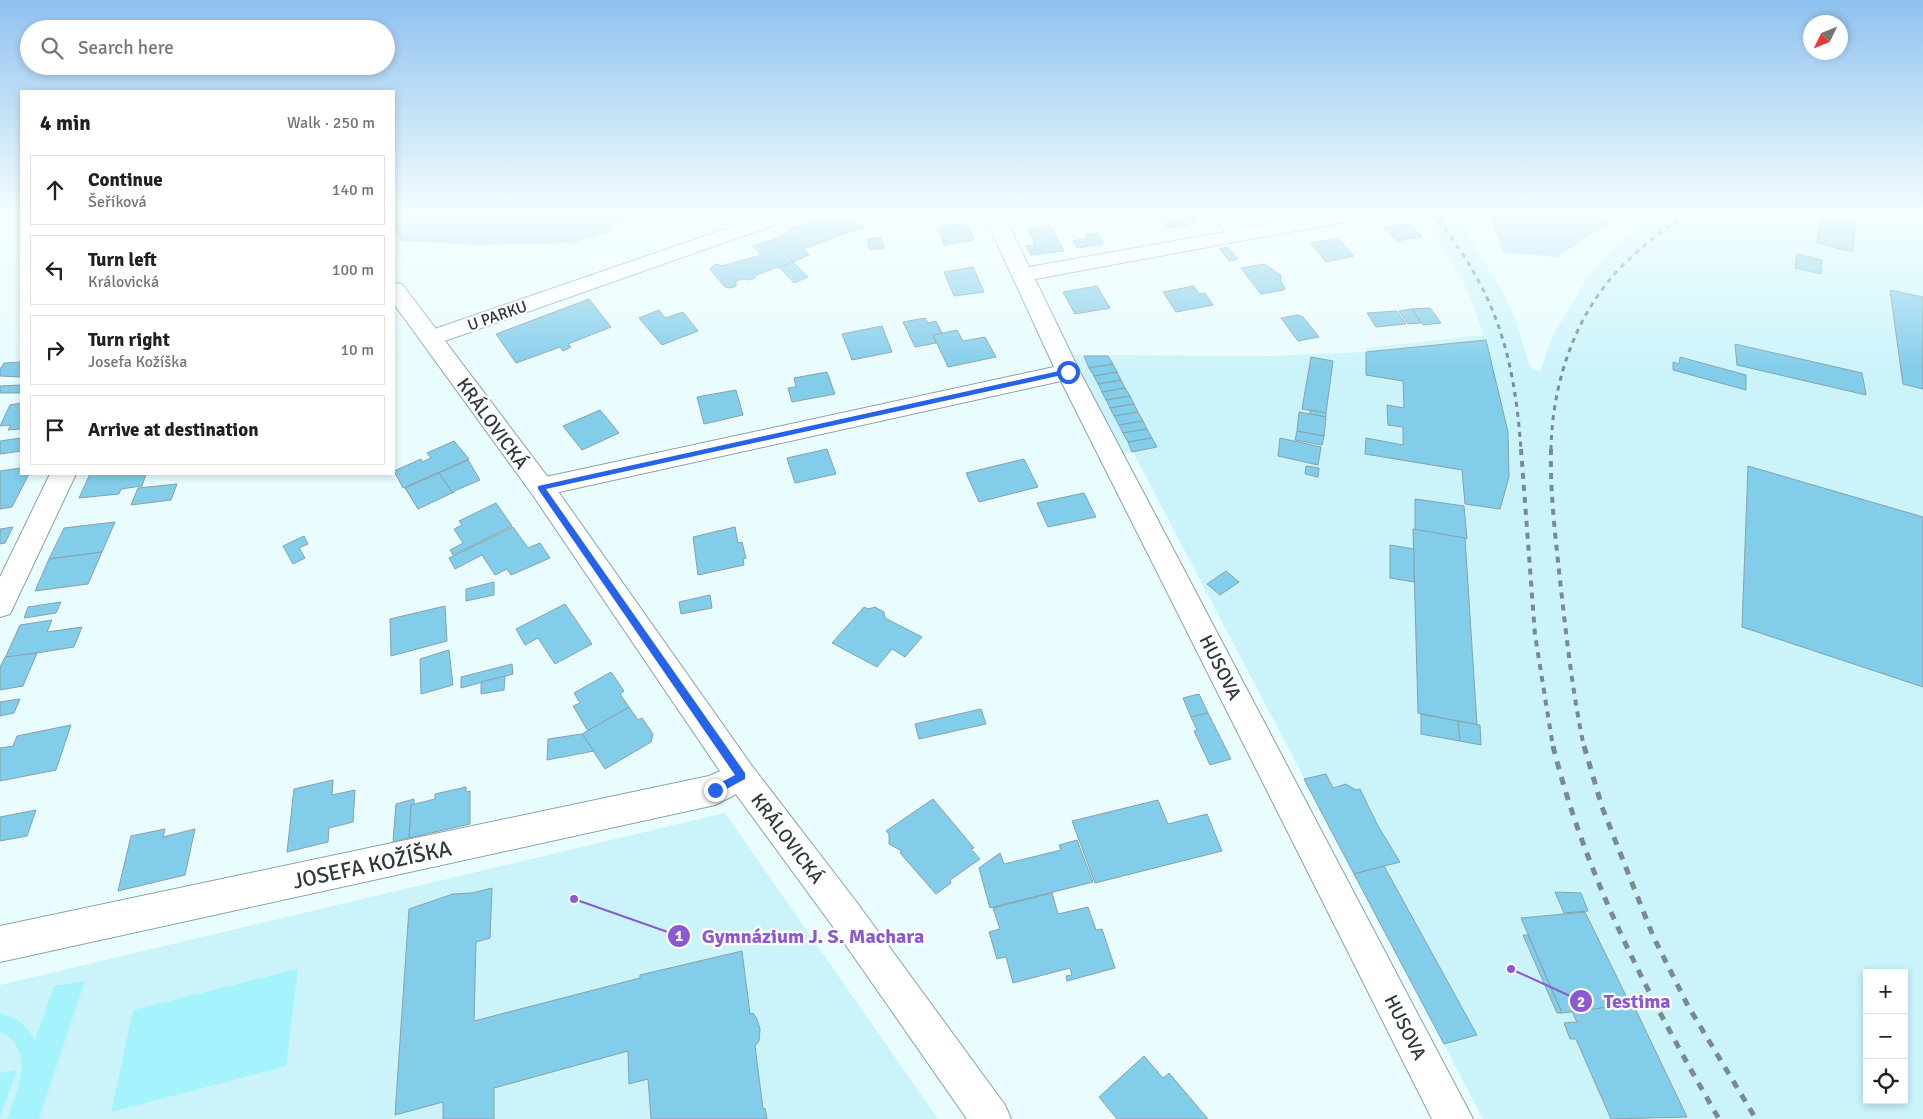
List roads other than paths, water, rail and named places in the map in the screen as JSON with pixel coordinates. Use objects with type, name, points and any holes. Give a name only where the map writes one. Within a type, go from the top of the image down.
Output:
[{"type":"street","name":"U PARKU","points":[[431,338],[640,265]]},
{"type":"street","name":"HUSOVA","points":[[1018,265],[1068,372],[1453,1119]]},
{"type":"street","points":[[1022,275],[1073,265]]},
{"type":"street","name":"KRÁLOVICKÁ","points":[[395,289],[541,488],[741,776],[843,912],[991,1119]]},
{"type":"street","points":[[541,488],[1068,372]]},
{"type":"street","points":[[0,606],[63,475]]},
{"type":"street","name":"JOSEFA KOŽÍŠKA","points":[[0,944],[715,790],[741,776]]},
{"type":"railway","points":[[1470,265],[1498,323],[1506,352],[1513,382],[1521,450]]},
{"type":"railway","points":[[1551,450],[1552,424],[1556,399],[1570,349],[1580,325],[1593,303],[1623,265]]},
{"type":"railway","points":[[1521,449],[1535,635],[1553,747]]},
{"type":"railway","points":[[1551,450],[1555,536],[1573,688],[1584,747]]},
{"type":"railway","points":[[1553,746],[1583,844],[1602,891],[1645,984],[1719,1119]]},
{"type":"railway","points":[[1584,746],[1602,807],[1653,936],[1688,1006],[1756,1119]]},
{"type":"place","name":"Gymnázium J. S. Machara","points":[[574,899]]},
{"type":"place","name":"Testima","points":[[1511,969]]}]
